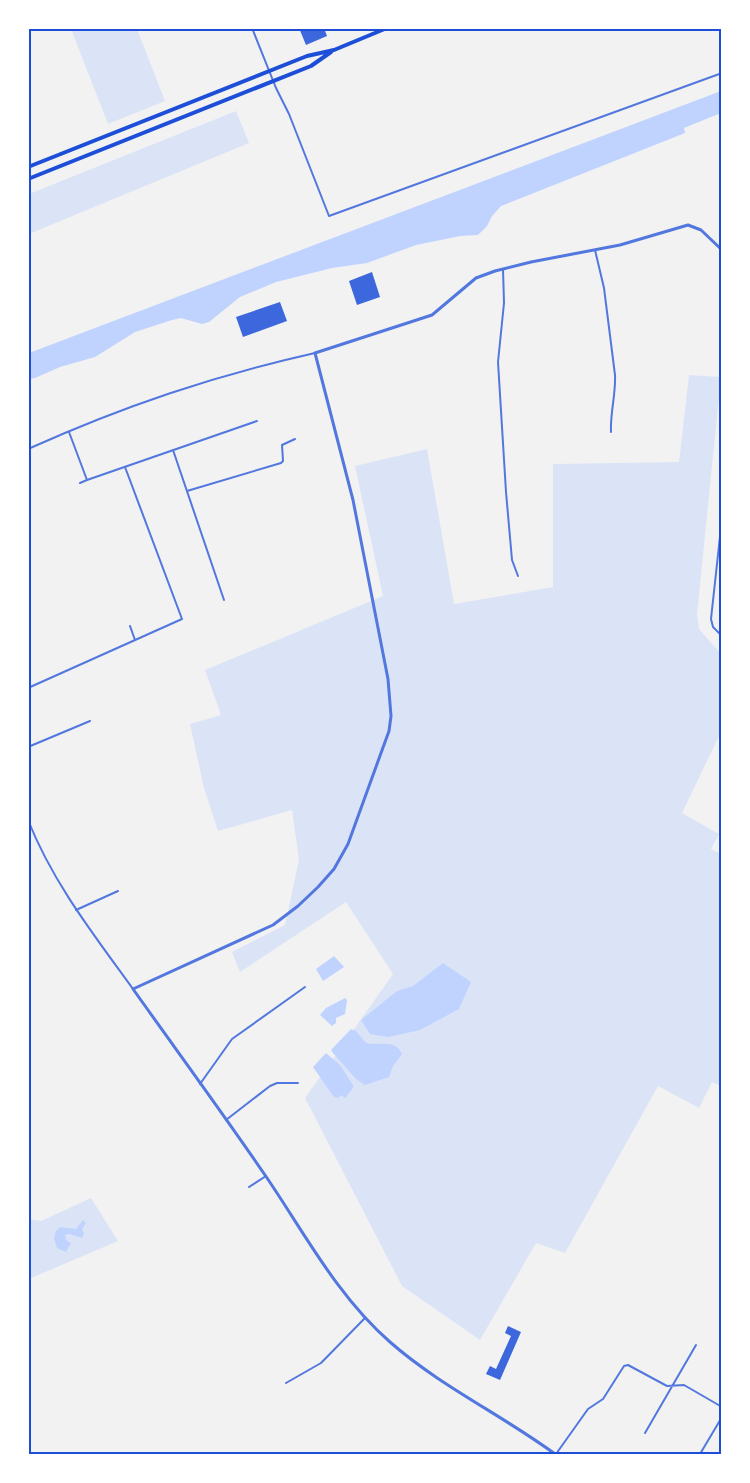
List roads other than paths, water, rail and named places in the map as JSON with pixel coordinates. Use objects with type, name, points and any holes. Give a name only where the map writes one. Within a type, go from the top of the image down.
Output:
[{"type":"main road","points":[[28,167],[268,71],[307,56],[334,50],[387,28]]},
{"type":"main road","points":[[28,179],[311,66],[334,50]]},
{"type":"street","points":[[252,28],[329,216],[722,73]]},
{"type":"street","points":[[28,449],[193,384],[315,353],[432,315],[476,278],[503,269],[620,245],[688,225],[702,230],[722,250]]},
{"type":"street","points":[[595,249],[604,288],[615,375],[612,432]]},
{"type":"street","points":[[503,269],[504,303],[498,362],[501,424],[512,560],[518,576]]},
{"type":"street","points":[[133,990],[273,925],[318,887],[334,869],[348,844],[385,747],[391,716],[388,679],[353,500],[315,353]]},
{"type":"street","points":[[80,483],[257,421]]},
{"type":"street","points":[[69,431],[87,480]]},
{"type":"street","points":[[187,491],[281,463],[283,460],[282,445],[295,440]]},
{"type":"street","points":[[173,450],[224,600]]},
{"type":"street","points":[[28,688],[182,619],[125,467]]},
{"type":"street","points":[[722,518],[711,619],[713,627],[722,636]]},
{"type":"street","points":[[130,626],[135,640]]},
{"type":"street","points":[[28,747],[90,721]]},
{"type":"street","points":[[28,820],[44,856],[76,910],[266,1176],[312,1248],[365,1318],[389,1342],[412,1360],[554,1454],[588,1409],[603,1400],[624,1366],[627,1365],[667,1386],[684,1385],[722,1407]]},
{"type":"street","points":[[76,910],[118,891]]},
{"type":"street","points":[[200,1083],[232,1039],[305,987]]},
{"type":"street","points":[[226,1120],[270,1086],[277,1083],[298,1083]]},
{"type":"street","points":[[249,1187],[266,1176]]},
{"type":"street","points":[[285,1383],[321,1364],[365,1318]]},
{"type":"street","points":[[645,1433],[696,1345]]},
{"type":"street","points":[[700,1455],[722,1418]]},
{"type":"water","points":[[721,91],[721,113],[684,128],[685,133],[501,206],[478,235],[460,236],[416,245],[367,263],[332,268],[276,282],[240,297],[209,322],[202,324],[181,318],[172,320],[135,332],[95,357],[29,379],[29,353]]},
{"type":"water","points":[[334,956],[344,967],[323,981],[316,969]]},
{"type":"water","points":[[443,963],[471,982],[459,1009],[420,1030],[388,1037],[370,1034],[361,1020],[397,991],[413,986]]},
{"type":"water","points":[[345,998],[347,1000],[345,1014],[336,1018],[336,1023],[332,1026],[320,1015],[326,1008]]},
{"type":"water","points":[[351,1029],[356,1031],[366,1043],[391,1045],[399,1049],[402,1054],[393,1066],[389,1077],[365,1085],[356,1079],[333,1053],[331,1050]]},
{"type":"water","points":[[326,1053],[340,1065],[353,1085],[345,1098],[341,1095],[338,1098],[334,1097],[313,1067]]},
{"type":"water","points":[[83,1220],[86,1223],[82,1229],[84,1234],[82,1238],[65,1235],[66,1240],[71,1243],[66,1252],[57,1248],[54,1239],[56,1231],[60,1227],[76,1229]]}]
